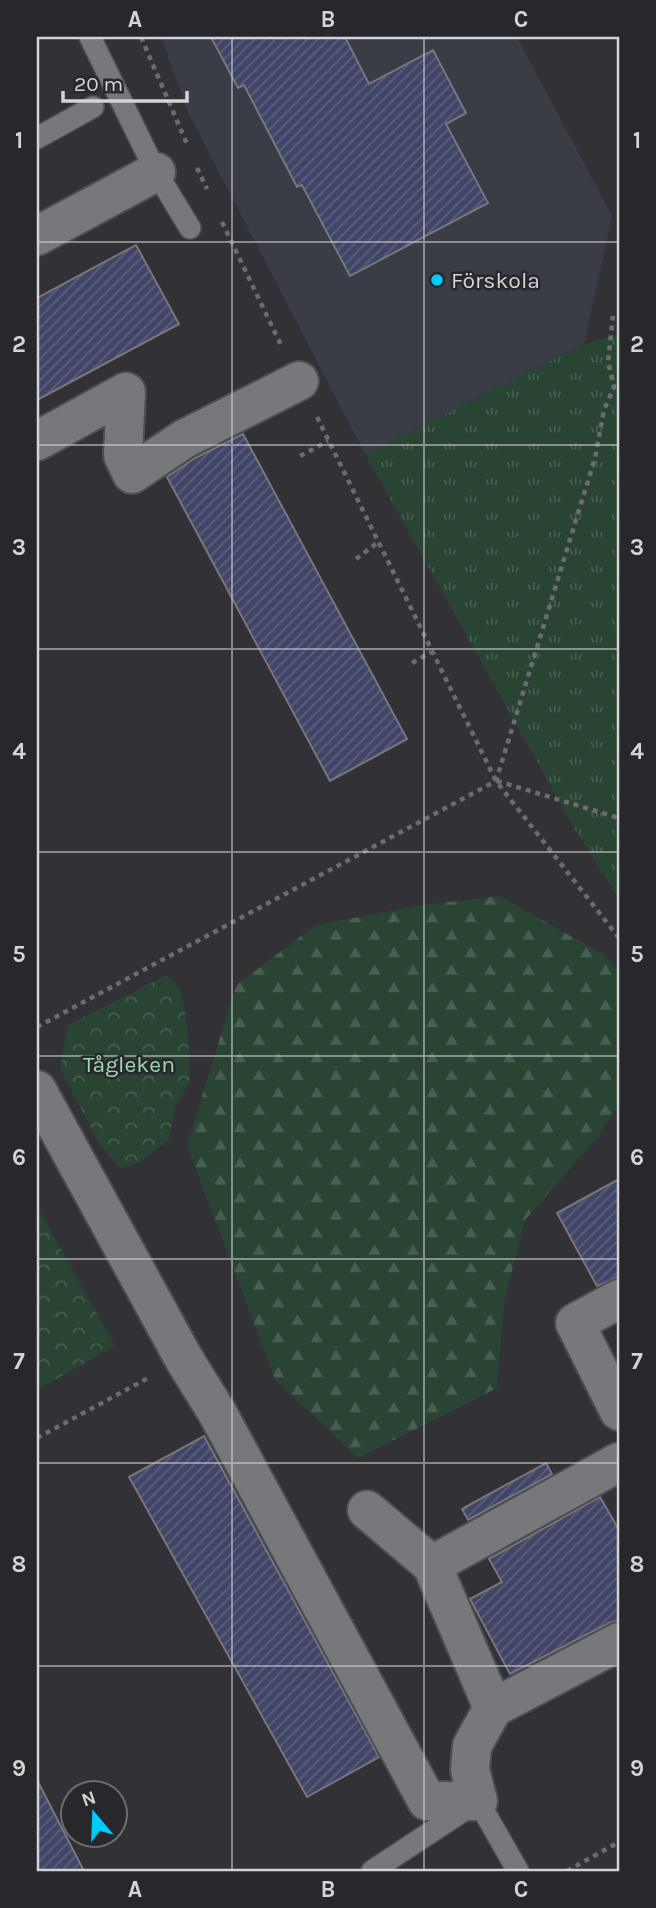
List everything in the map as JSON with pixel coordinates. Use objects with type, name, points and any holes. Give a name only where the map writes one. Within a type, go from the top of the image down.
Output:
[{"type":"street","points":[[37,236],[156,172]]},
{"type":"street","points":[[37,442],[126,392],[123,455],[132,474],[184,439],[299,381]]},
{"type":"street","points":[[37,1090],[184,1359],[224,1426],[427,1801],[478,1801],[470,1770],[472,1746],[493,1708],[619,1642]]},
{"type":"street","points":[[619,1298],[575,1323],[619,1411]]},
{"type":"street","points":[[432,1565],[619,1462]]},
{"type":"street","points":[[367,1510],[432,1565],[493,1708]]},
{"type":"lane","points":[[90,37],[156,172],[190,228]]},
{"type":"lane","points":[[37,138],[93,107]]},
{"type":"lane","points":[[372,1871],[478,1801],[518,1871]]},
{"type":"path","points":[[141,37],[192,157]]},
{"type":"path","points":[[37,1027],[496,781],[595,458],[604,410],[614,387],[608,362],[613,316]]},
{"type":"path","points":[[300,456],[328,441]]},
{"type":"path","points":[[356,559],[377,543]]},
{"type":"path","points":[[412,663],[431,652]]},
{"type":"path","points":[[438,668],[496,781],[619,938]]},
{"type":"path","points":[[496,781],[619,818]]},
{"type":"path","points":[[37,1438],[184,1359]]},
{"type":"path","points":[[567,1871],[619,1842]]},
{"type":"shaded area","name":"Förskola","points":[[161,37],[517,37],[612,216],[584,344],[365,454],[189,114]]},
{"type":"green space","points":[[619,334],[619,899],[573,826],[365,454],[584,344]]},
{"type":"green space","points":[[500,896],[604,955],[619,971],[619,1106],[594,1141],[525,1220],[504,1302],[497,1388],[358,1458],[275,1379],[187,1146],[236,985],[316,925],[423,905]]},
{"type":"green space","name":"Tågleken","points":[[167,975],[182,993],[188,1032],[190,1080],[174,1109],[169,1139],[141,1162],[120,1169],[99,1143],[60,1069],[68,1025]]},
{"type":"green space","points":[[37,1206],[115,1346],[37,1390]]},
{"type":"building","points":[[211,37],[345,37],[369,84],[433,50],[466,113],[446,124],[488,203],[350,276],[302,185],[297,187],[244,85],[238,88]]},
{"type":"building","points":[[136,245],[179,324],[37,400],[37,298]]},
{"type":"building","points":[[243,434],[407,739],[330,781],[167,477],[195,458]]},
{"type":"building","points":[[619,1179],[619,1277],[597,1286],[557,1213]]},
{"type":"building","points":[[204,1436],[379,1757],[307,1797],[129,1477]]},
{"type":"building","points":[[546,1463],[552,1474],[468,1520],[462,1509]]},
{"type":"building","points":[[600,1497],[619,1530],[619,1620],[510,1674],[470,1599],[502,1582],[489,1559]]},
{"type":"building","points":[[37,1780],[60,1825],[60,1848],[72,1848],[84,1871],[37,1871]]},
{"type":"place","name":"Förskola","points":[[437,280]]}]
